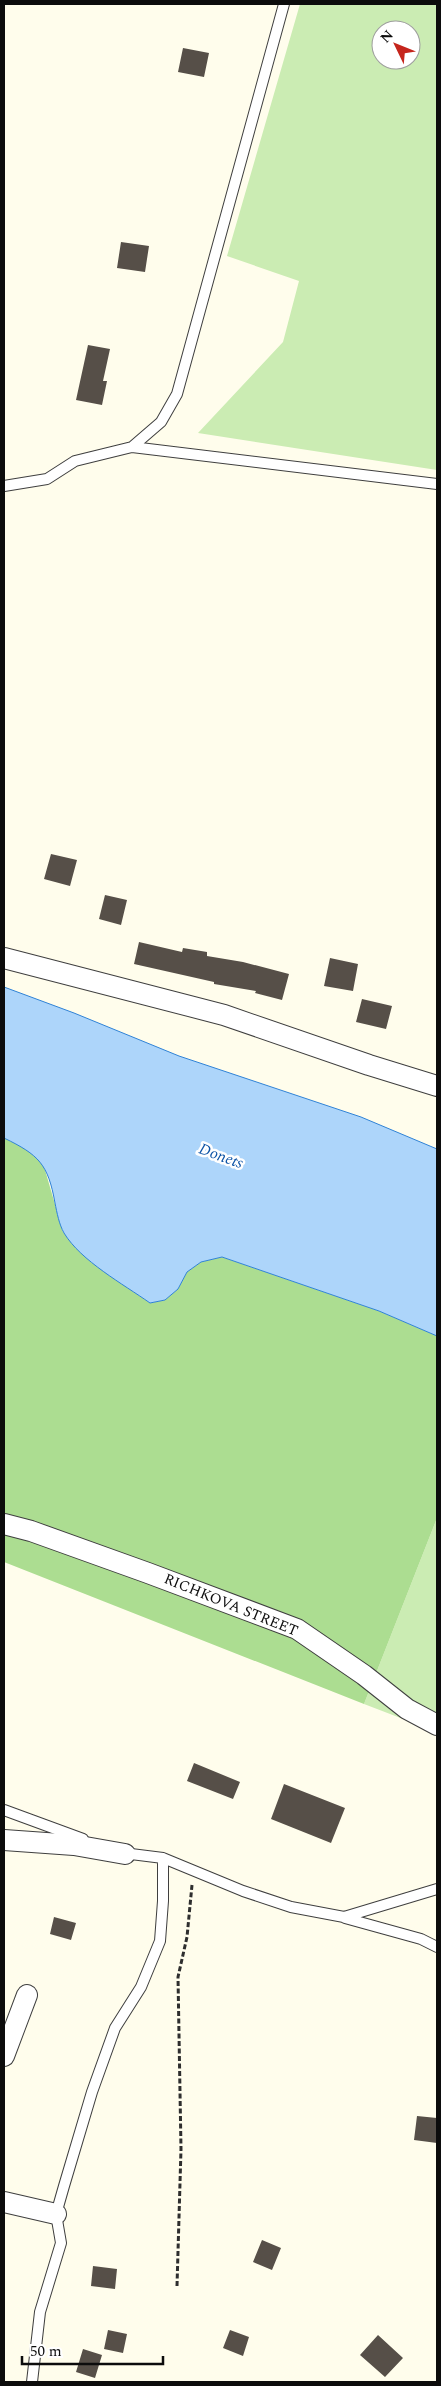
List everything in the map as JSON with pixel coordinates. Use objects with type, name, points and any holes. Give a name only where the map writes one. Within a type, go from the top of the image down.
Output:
[{"type":"street","points":[[4,958],[224,1015],[368,1065],[437,1086]]},
{"type":"street","name":"RICHKOVA STREET","points":[[4,1524],[32,1531],[297,1629],[364,1675],[407,1710],[437,1726]]},
{"type":"street","points":[[4,1840],[74,1845],[125,1854]]},
{"type":"street","points":[[4,2056],[27,1995]]},
{"type":"street","points":[[4,2202],[56,2214]]},
{"type":"lane","points":[[132,447],[161,422],[177,394],[284,4]]},
{"type":"lane","points":[[4,486],[47,479],[75,461],[132,447],[437,484]]},
{"type":"lane","points":[[4,1810],[125,1854],[163,1858],[243,1891],[291,1907],[344,1917],[421,1939],[437,1947]]},
{"type":"lane","points":[[32,2382],[40,2312],[61,2243],[56,2214],[92,2092],[115,2028],[141,1987],[160,1941],[163,1901],[163,1858]]},
{"type":"lane","points":[[344,1917],[437,1889]]},
{"type":"path","points":[[176,2286],[181,2150],[178,1977],[187,1937],[194,1871]]},
{"type":"green space","points":[[300,4],[437,4],[437,470],[198,433],[283,342],[299,281],[227,256]]},
{"type":"green space","points":[[4,1138],[25,1148],[43,1163],[63,1232],[76,1248],[150,1303],[165,1300],[178,1289],[187,1272],[201,1262],[222,1257],[379,1311],[437,1336],[437,1518],[364,1704],[4,1562]]},
{"type":"green space","points":[[437,1518],[437,1732],[364,1704]]},
{"type":"water","name":"Donets","points":[[4,987],[179,1056],[361,1117],[437,1149],[437,1336],[379,1311],[222,1257],[201,1262],[187,1272],[178,1289],[165,1300],[150,1303],[92,1262],[71,1243],[64,1233],[58,1218],[49,1179],[40,1162],[26,1150],[4,1138]]},
{"type":"building","points":[[183,48],[209,53],[204,77],[178,72]]},
{"type":"building","points":[[121,242],[149,246],[145,272],[117,268]]},
{"type":"building","points":[[88,345],[110,349],[103,381],[107,381],[102,405],[76,400]]},
{"type":"building","points":[[51,854],[77,860],[70,886],[44,879]]},
{"type":"building","points":[[105,895],[127,900],[121,925],[99,919]]},
{"type":"building","points":[[139,942],[182,952],[183,948],[207,952],[207,956],[243,962],[289,974],[282,1000],[255,993],[256,991],[214,984],[214,982],[134,964]]},
{"type":"building","points":[[330,958],[358,964],[353,991],[324,986]]},
{"type":"building","points":[[362,999],[392,1006],[386,1029],[356,1022]]},
{"type":"building","points":[[194,1763],[240,1782],[233,1799],[187,1781]]},
{"type":"building","points":[[284,1784],[345,1808],[331,1843],[271,1819]]},
{"type":"building","points":[[54,1917],[76,1923],[71,1940],[50,1934]]},
{"type":"building","points":[[417,2116],[437,2118],[437,2143],[414,2140]]},
{"type":"building","points":[[262,2240],[281,2248],[272,2270],[253,2262]]},
{"type":"building","points":[[93,2266],[117,2269],[115,2289],[91,2286]]},
{"type":"building","points":[[108,2330],[127,2334],[123,2353],[104,2349]]},
{"type":"building","points":[[230,2330],[249,2337],[243,2356],[223,2348]]},
{"type":"building","points":[[378,2335],[403,2358],[385,2377],[360,2355]]},
{"type":"building","points":[[83,2349],[102,2355],[95,2378],[76,2372]]}]
